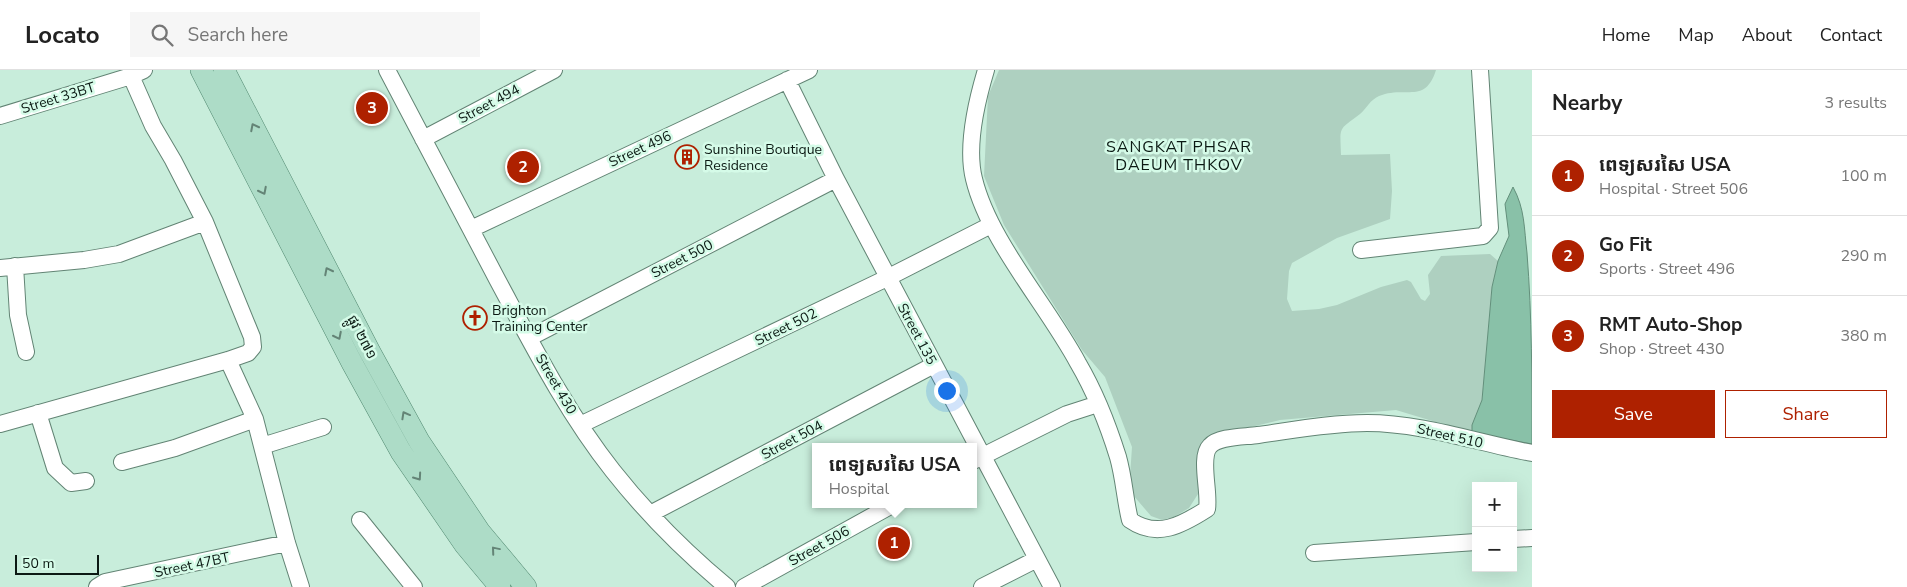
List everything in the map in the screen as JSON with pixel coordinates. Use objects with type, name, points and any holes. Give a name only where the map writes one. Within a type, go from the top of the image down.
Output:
[{"type":"main road","name":"ផ្លូវ ២៧១","points":[[201,70],[352,363],[401,452],[465,545],[500,587]]},
{"type":"main road","name":"ផ្លូវ ២៧១","points":[[224,70],[370,352],[419,441],[480,532],[526,587]]},
{"type":"street","name":"Street 430","points":[[387,70],[529,338],[580,425],[613,472],[650,514],[690,556],[727,587]]},
{"type":"street","name":"Street 494","points":[[424,139],[554,70]]},
{"type":"street","name":"Street 496","points":[[471,229],[809,70]]},
{"type":"street","points":[[978,458],[1067,414],[1098,404],[1079,363],[991,225],[973,178],[972,157],[977,100],[986,70]]},
{"type":"street","points":[[1360,250],[1483,236],[1488,232],[1490,228],[1480,70]]},
{"type":"street","points":[[0,424],[228,360],[248,353],[253,347],[252,337],[205,222],[153,126],[138,73]]},
{"type":"street","name":"Street 33BT","points":[[0,116],[138,73]]},
{"type":"street","name":"Street 135","points":[[787,80],[836,180],[934,365],[971,443]]},
{"type":"street","name":"Street 500","points":[[529,338],[836,180]]},
{"type":"street","points":[[26,352],[7,267],[84,260],[119,254],[205,222]]},
{"type":"street","name":"Street 502","points":[[580,425],[887,278],[991,225]]},
{"type":"street","points":[[228,360],[255,419],[287,543],[302,587]]},
{"type":"street","name":"Street 504","points":[[650,514],[934,365]]},
{"type":"street","name":"Street 510","points":[[1098,404],[1118,457],[1130,520],[1141,528],[1154,531],[1186,522],[1207,509],[1209,498],[1206,452],[1211,444],[1228,439],[1301,429],[1368,423],[1406,426],[1532,453]]},
{"type":"street","points":[[38,413],[55,468],[71,483],[86,481]]},
{"type":"street","points":[[122,462],[175,448],[255,419]]},
{"type":"street","points":[[262,446],[323,427]]},
{"type":"street","name":"Street 135","points":[[978,458],[1052,587]]},
{"type":"street","name":"Street 506","points":[[744,587],[887,508]]},
{"type":"street","points":[[360,520],[414,587]]},
{"type":"street","points":[[1517,539],[1532,538]]},
{"type":"street","points":[[1314,553],[1472,542]]},
{"type":"street","name":"Street 47BT","points":[[97,587],[105,582],[248,553],[287,543]]},
{"type":"street","points":[[982,587],[1037,559]]},
{"type":"shaded area","points":[[999,70],[1436,70],[1431,81],[1420,91],[1388,93],[1379,96],[1342,130],[1340,138],[1341,155],[1390,154],[1392,191],[1390,219],[1337,238],[1292,263],[1289,271],[1287,299],[1292,311],[1319,309],[1337,305],[1381,287],[1407,280],[1411,282],[1421,299],[1425,301],[1430,294],[1428,275],[1441,256],[1490,254],[1498,261],[1492,287],[1482,400],[1472,433],[1396,410],[1280,420],[1213,436],[1200,445],[1198,453],[1198,494],[1189,508],[1174,517],[1162,520],[1151,516],[1133,495],[1130,476],[1132,447],[1105,377],[1082,350],[1004,225],[984,176],[988,96]]},
{"type":"shaded area","points":[[1513,187],[1522,211],[1529,277],[1532,444],[1472,433],[1472,425],[1482,400],[1492,287],[1498,261],[1509,236],[1505,204]]},
{"type":"place","name":"RMT Auto-Shop","points":[[372,108]]},
{"type":"place","name":"Sunshine Boutique Residence","points":[[687,157]]},
{"type":"place","name":"Go Fit","points":[[523,167]]},
{"type":"place","name":"Brighton Training Center","points":[[475,318]]},
{"type":"place","name":"ពេទ្យសរសៃ USA","points":[[894,543]]},
{"type":"district","name":"SANGKAT PHSAR DAEUM THKOV","points":[[1179,156]]}]
